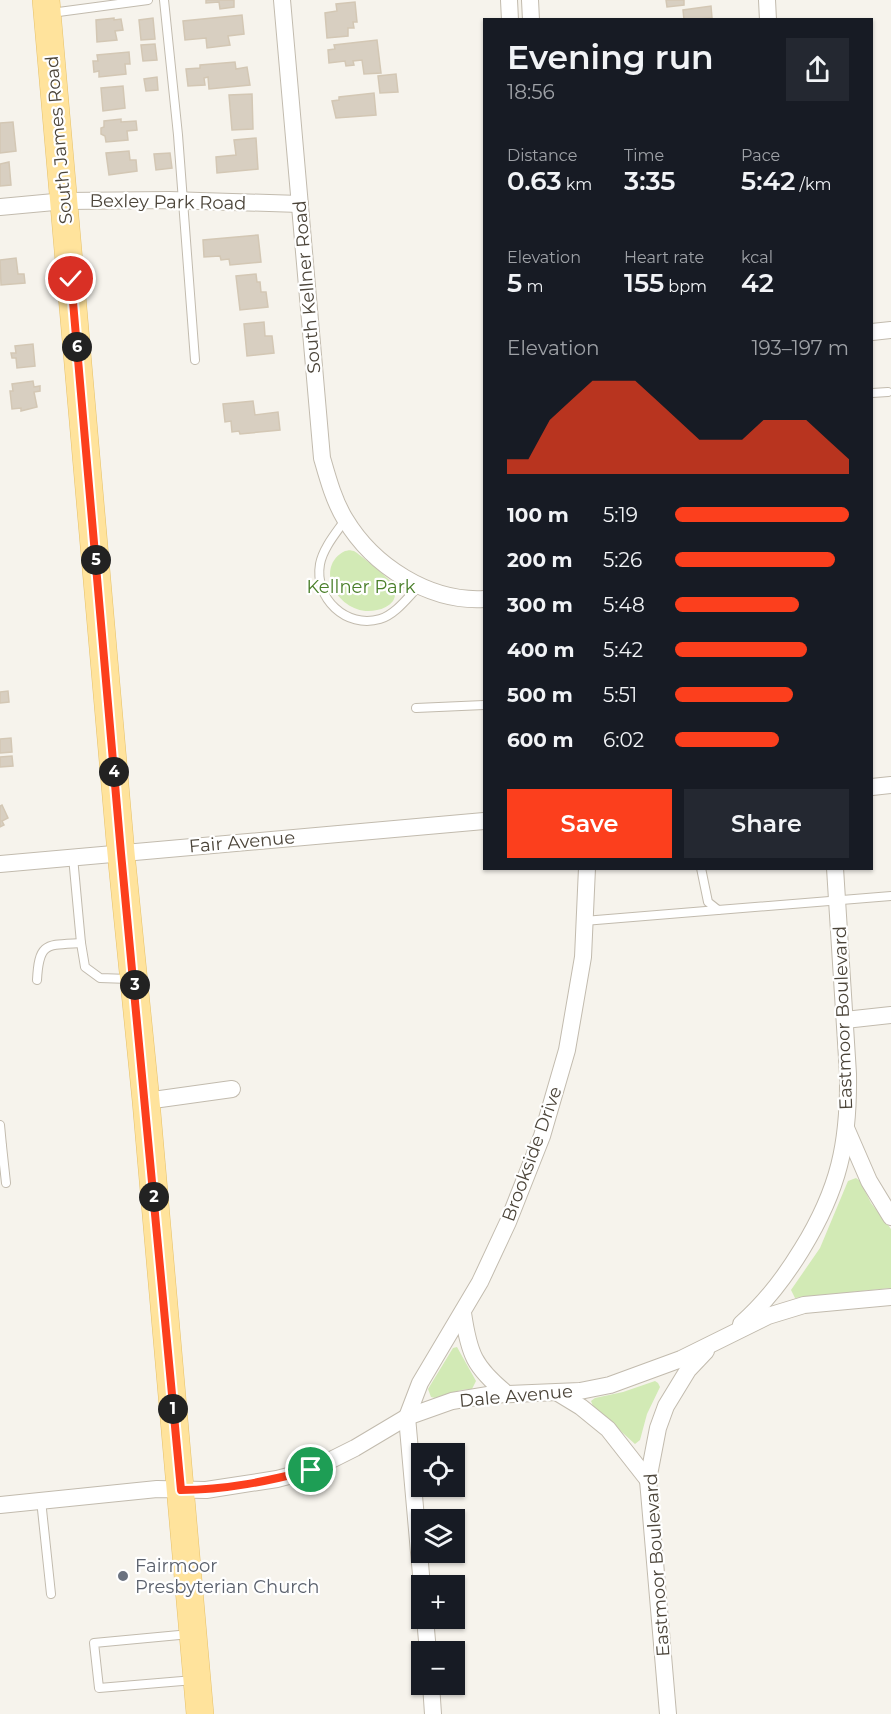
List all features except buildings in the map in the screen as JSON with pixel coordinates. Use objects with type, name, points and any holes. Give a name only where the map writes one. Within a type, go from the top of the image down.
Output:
[{"type":"main road","name":"South James Road","points":[[47,7],[121,853],[146,1101],[200,1714]]},
{"type":"street","name":"South Kellner Road","points":[[282,0],[322,458],[335,499],[357,537],[378,559],[419,586],[453,596],[483,599]]},
{"type":"street","points":[[509,0],[510,18]]},
{"type":"street","points":[[530,0],[531,18]]},
{"type":"street","points":[[767,0],[768,18]]},
{"type":"street","name":"Bexley Park Road","points":[[0,207],[64,201],[300,204]]},
{"type":"street","points":[[873,332],[891,330]]},
{"type":"street","points":[[873,787],[891,785]]},
{"type":"street","name":"Fair Avenue","points":[[0,864],[483,821]]},
{"type":"street","name":"Brookside Drive","points":[[407,1417],[420,1383],[480,1282],[508,1222],[542,1136],[567,1050],[583,957],[587,870]]},
{"type":"street","name":"Eastmoor Boulevard","points":[[668,1714],[648,1480],[658,1428],[666,1406],[688,1370],[721,1339],[743,1323],[769,1296],[792,1266],[818,1224],[829,1202],[837,1177],[846,1128],[848,1092],[835,870]]},
{"type":"street","points":[[845,1020],[891,1015]]},
{"type":"street","points":[[146,1101],[232,1089]]},
{"type":"street","points":[[846,1128],[869,1181],[891,1217]]},
{"type":"street","name":"Dale Avenue","points":[[0,1504],[157,1489],[206,1490],[243,1486],[311,1470],[355,1448],[407,1417],[452,1401],[507,1394],[580,1391],[610,1384],[681,1359],[768,1316],[804,1305],[891,1297]]},
{"type":"street","points":[[463,1313],[467,1341],[476,1362],[487,1377],[507,1394]]},
{"type":"street","points":[[558,1393],[581,1407],[608,1429],[648,1480]]},
{"type":"street","points":[[407,1417],[421,1575]]},
{"type":"street","points":[[432,1695],[434,1714]]},
{"type":"lane","points":[[47,7],[148,0]]},
{"type":"lane","points":[[164,0],[195,360]]},
{"type":"lane","points":[[873,393],[888,392]]},
{"type":"lane","points":[[345,519],[325,550],[320,570],[321,587],[325,596],[341,613],[360,620],[382,618],[403,603],[419,586]]},
{"type":"lane","points":[[416,708],[483,705]]},
{"type":"lane","points":[[73,856],[81,943],[86,967],[100,978],[134,979]]},
{"type":"lane","points":[[701,870],[708,902],[718,910]]},
{"type":"lane","points":[[584,921],[891,896]]},
{"type":"lane","points":[[37,980],[41,951],[49,946],[81,943]]},
{"type":"lane","points":[[0,1125],[6,1183]]},
{"type":"lane","points":[[41,1499],[51,1594]]},
{"type":"lane","points":[[193,1634],[94,1643],[99,1688],[197,1680]]},
{"type":"green space","name":"Kellner Park","points":[[351,550],[357,553],[393,584],[395,595],[390,604],[379,610],[364,611],[342,600],[331,580],[331,569],[335,559],[345,551]]},
{"type":"green space","points":[[856,1178],[891,1229],[891,1288],[795,1298],[791,1290],[820,1248],[848,1181]]},
{"type":"green space","points":[[457,1347],[476,1381],[472,1389],[431,1397],[428,1389],[453,1348]]},
{"type":"green space","points":[[655,1381],[660,1387],[647,1414],[640,1440],[635,1444],[593,1406],[591,1401],[595,1398],[623,1392]]},
{"type":"place","name":"Fairmoor Presbyterian Church","points":[[123,1576]]},
{"type":"route","points":[[71,279],[121,853],[181,1490],[243,1486],[311,1470]]}]
